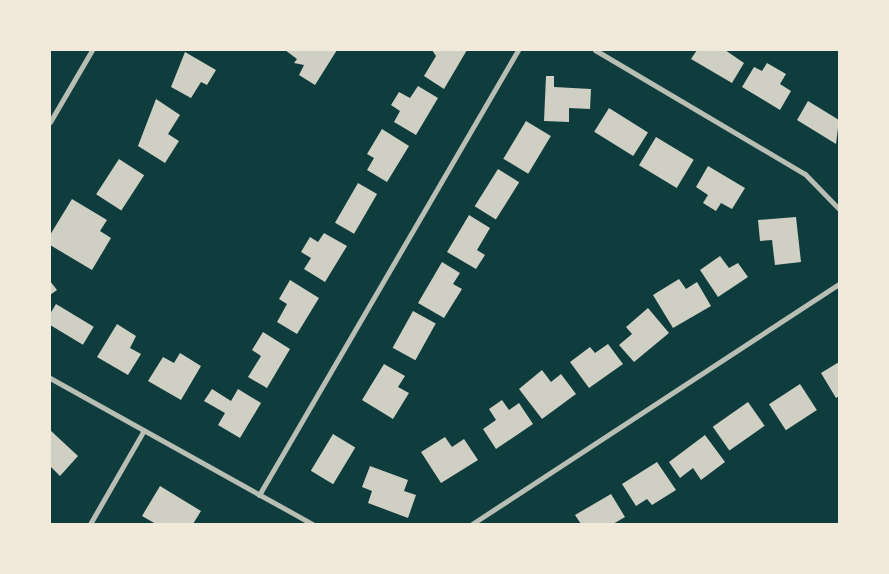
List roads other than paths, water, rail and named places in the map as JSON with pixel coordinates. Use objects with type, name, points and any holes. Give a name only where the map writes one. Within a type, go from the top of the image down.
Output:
[{"type":"street","points":[[50,122],[92,50]]},
{"type":"street","points":[[259,495],[518,50]]},
{"type":"street","points":[[595,50],[805,174],[839,209]]},
{"type":"street","points":[[472,524],[839,284]]},
{"type":"street","points":[[50,378],[312,524]]},
{"type":"street","points":[[90,524],[144,430]]}]
